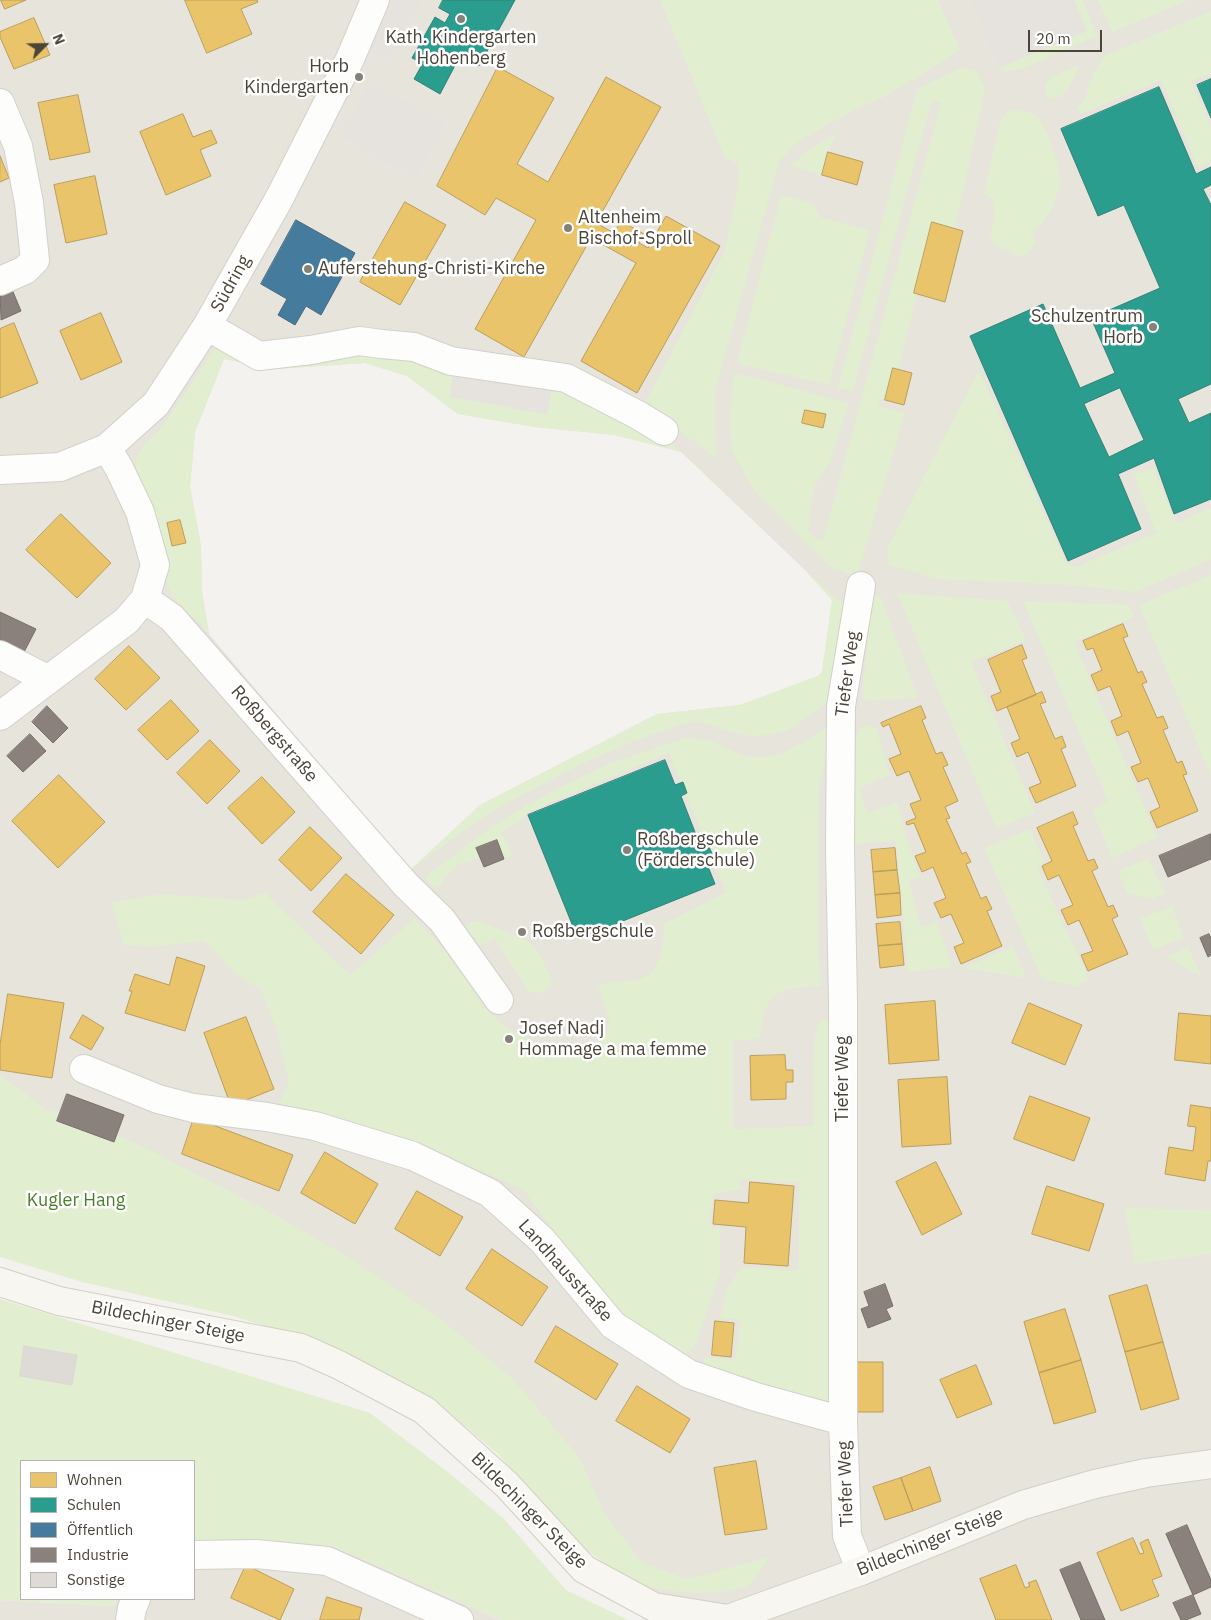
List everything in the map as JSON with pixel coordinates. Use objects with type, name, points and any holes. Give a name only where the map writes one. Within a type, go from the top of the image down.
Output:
[{"type":"street","name":"Südring","points":[[0,470],[60,467],[107,448],[156,404],[207,326],[279,199],[350,59],[374,0]]},
{"type":"street","points":[[0,103],[18,146],[29,202],[35,260],[25,270],[0,281]]},
{"type":"street","points":[[207,326],[259,356],[311,350],[359,341],[414,347],[451,361],[566,378],[638,415],[664,431]]},
{"type":"street","points":[[0,716],[126,621],[145,600],[155,565],[140,512],[107,448]]},
{"type":"street","name":"Tiefer Weg","points":[[861,586],[841,706],[840,850],[843,1001],[844,1421],[847,1536],[861,1571]]},
{"type":"street","name":"Roßbergstraße","points":[[145,600],[172,618],[406,885],[442,920],[499,1000]]},
{"type":"street","points":[[0,655],[47,679]]},
{"type":"street","name":"Landhausstraße","points":[[84,1069],[158,1099],[193,1108],[267,1117],[315,1126],[413,1156],[490,1193],[542,1240],[612,1324],[689,1374],[756,1397],[844,1421]]},
{"type":"street","name":"Bildechinger Steige","points":[[0,1282],[59,1301],[301,1348],[424,1410],[507,1485],[584,1569],[654,1607],[728,1619],[861,1571],[1032,1502],[1095,1484],[1146,1473],[1211,1464]]},
{"type":"street","points":[[195,1555],[256,1554],[327,1561],[459,1620]]},
{"type":"street","points":[[130,1620],[136,1600]]},
{"type":"shaded area","points":[[0,0],[1211,0],[1211,1620],[644,1620],[625,1575],[563,1481],[0,1105]],"holes":[[[224,359],[275,369],[365,363],[407,376],[458,414],[535,427],[615,435],[681,452],[805,570],[832,600],[822,672],[818,676],[740,705],[657,714],[480,805],[409,871],[209,634],[202,591],[201,546],[190,487],[195,432]]]},
{"type":"shaded area","points":[[397,0],[420,0],[387,60],[369,50]]},
{"type":"shaded area","points":[[971,0],[1074,0],[1087,31],[999,68]]},
{"type":"shaded area","points":[[371,81],[446,124],[415,179],[340,136]]},
{"type":"shaded area","points":[[453,375],[551,392],[547,414],[450,397]]},
{"type":"shaded area","points":[[195,1542],[333,1546],[501,1620],[0,1620],[0,1600],[113,1606],[117,1600],[195,1600]]},
{"type":"green space","points":[[660,0],[938,0],[960,50],[890,94],[856,109],[796,143],[779,162],[715,391],[716,459],[705,449],[643,407],[725,251],[739,173],[737,163],[725,158]]},
{"type":"green space","points":[[1074,0],[1083,0],[1097,36],[1022,69],[1003,72],[999,68],[1086,31]]},
{"type":"green space","points":[[1098,0],[1189,0],[1112,32]]},
{"type":"green space","points":[[1211,11],[1211,73],[1191,81],[1211,127],[1211,162],[1198,168],[1161,80],[1081,114],[1077,108],[1084,100],[1095,70],[1104,56]]},
{"type":"green space","points":[[1080,65],[1064,94],[1053,99],[1047,96],[1045,89],[1050,78]]},
{"type":"green space","points":[[964,67],[976,71],[985,90],[955,228],[932,223],[914,293],[917,295],[898,370],[892,369],[885,400],[879,400],[878,406],[905,413],[857,577],[829,566],[754,491],[732,450],[730,417],[734,376],[736,373],[849,403],[829,464],[814,487],[808,530],[815,538],[823,541],[941,103],[932,100],[853,391],[838,388],[917,89]]},
{"type":"green space","points":[[1020,109],[1032,113],[1042,123],[1055,157],[1060,180],[1053,206],[1044,221],[1032,234],[1036,242],[1027,254],[1017,257],[1007,250],[996,246],[990,236],[995,213],[993,199],[984,193],[1000,121],[1009,111]]},
{"type":"green space","points":[[837,133],[828,152],[822,175],[791,166],[804,153]]},
{"type":"green space","points":[[781,195],[812,203],[820,217],[870,230],[829,385],[737,363]]},
{"type":"green space","points":[[217,348],[339,350],[403,356],[450,372],[453,375],[450,397],[547,414],[551,392],[562,388],[664,436],[681,452],[615,435],[535,427],[458,414],[407,376],[365,363],[275,369],[224,359],[195,432],[190,487],[201,546],[202,591],[209,634],[172,596],[166,582],[163,537],[151,513],[135,471],[137,456],[146,442],[158,432],[211,353]]},
{"type":"green space","points":[[979,370],[1067,565],[1076,567],[1156,533],[1134,475],[1153,468],[1176,523],[1211,508],[1211,559],[1136,592],[1070,585],[936,579],[889,565],[887,549]]},
{"type":"green space","points":[[805,570],[848,609],[830,700],[819,709],[797,725],[772,735],[748,736],[696,721],[678,725],[627,744],[579,765],[502,806],[469,827],[409,871],[480,805],[657,714],[740,705],[818,676],[822,672],[832,600]]},
{"type":"green space","points":[[1211,575],[1211,776],[1139,605]]},
{"type":"green space","points":[[897,593],[1008,601],[1026,640],[971,662],[1035,813],[996,828]]},
{"type":"green space","points":[[872,594],[880,595],[918,698],[862,701]]},
{"type":"green space","points":[[1023,601],[1129,605],[1134,617],[1074,642],[1157,837],[1112,858],[1092,810],[1108,801]]},
{"type":"green space","points":[[835,722],[819,787],[818,947],[821,986],[792,988],[775,995],[765,1011],[760,1039],[733,1041],[733,1129],[813,1126],[814,1041],[818,1022],[834,1016],[830,1401],[827,1410],[700,1372],[705,1357],[735,1360],[741,1320],[720,1318],[727,1289],[741,1267],[799,1270],[799,1183],[739,1179],[741,1189],[713,1194],[710,1220],[712,1228],[720,1226],[720,1273],[695,1345],[679,1361],[655,1346],[599,1294],[523,1189],[417,1145],[279,1104],[289,1082],[276,1027],[261,990],[235,973],[204,941],[149,947],[124,945],[111,902],[163,894],[242,900],[265,893],[350,975],[415,918],[461,967],[499,1023],[543,1047],[585,1054],[604,1039],[610,1021],[598,985],[645,977],[655,968],[658,961],[664,924],[726,892],[669,753],[528,812],[521,821],[501,832],[513,856],[504,859],[497,840],[477,848],[480,858],[459,864],[447,875],[440,886],[435,887],[425,877],[494,825],[554,790],[608,764],[685,738],[709,740],[744,756],[762,757],[781,754]]},
{"type":"green space","points":[[865,724],[876,728],[890,775],[860,788],[861,796],[868,813],[898,802],[904,830],[920,877],[909,881],[921,927],[937,921],[952,967],[908,972],[896,841],[852,844],[848,786],[855,742],[859,730]]},
{"type":"green space","points":[[1030,829],[1044,862],[1037,867],[1089,979],[1075,986],[1042,979],[984,848]]},
{"type":"green space","points":[[1148,858],[1165,893],[1152,899],[1127,893],[1118,871]]},
{"type":"green space","points":[[1172,906],[1184,938],[1153,950],[1140,919]]},
{"type":"green space","points":[[479,921],[528,941],[541,955],[552,982],[549,988],[537,994],[528,991],[495,939],[477,947],[465,926]]},
{"type":"green space","points":[[1013,946],[1027,978],[963,968]]},
{"type":"green space","points":[[1188,947],[1202,977],[1167,957]]},
{"type":"green space","name":"Kugler Hang","points":[[0,1075],[46,1109],[134,1142],[272,1213],[357,1262],[436,1315],[511,1377],[580,1458],[604,1513],[643,1563],[687,1579],[770,1557],[748,1587],[716,1593],[679,1592],[643,1586],[619,1575],[572,1538],[498,1454],[447,1411],[421,1393],[333,1347],[233,1316],[82,1282],[0,1257]]},
{"type":"green space","points":[[1125,1208],[1211,1210],[1211,1254],[1135,1264]]},
{"type":"green space","points":[[0,1299],[370,1413],[453,1476],[504,1519],[566,1590],[628,1620],[501,1620],[333,1546],[195,1542],[195,1460],[20,1460],[20,1600],[117,1600],[113,1606],[0,1600]]},
{"type":"building: Wohnen","points":[[1,0],[26,0],[5,9]]},
{"type":"building: Wohnen","points":[[185,0],[257,0],[258,2],[241,9],[252,34],[207,53]]},
{"type":"building: Wohnen","points":[[34,18],[50,55],[14,69],[0,37],[0,32]]},
{"type":"building: Wohnen","name":"Altenheim Bischof-Sproll","points":[[498,67],[554,98],[517,164],[548,182],[606,77],[661,107],[596,223],[614,233],[621,221],[644,234],[639,243],[648,248],[666,216],[720,246],[637,393],[581,361],[636,263],[591,238],[524,357],[475,329],[536,220],[496,198],[485,215],[437,186]]},
{"type":"building: Wohnen","points":[[78,95],[90,152],[50,160],[38,103]]},
{"type":"building: Wohnen","points":[[183,114],[193,137],[211,130],[217,143],[200,150],[211,176],[166,195],[140,132]]},
{"type":"building: Wohnen","points":[[828,152],[863,162],[857,185],[822,175]]},
{"type":"building: Wohnen","points":[[0,156],[9,178],[0,182]]},
{"type":"building: Wohnen","points":[[95,176],[107,234],[66,243],[54,185]]},
{"type":"building: Wohnen","points":[[405,202],[446,225],[400,305],[360,282]]},
{"type":"building: Wohnen","points":[[932,222],[963,231],[945,302],[914,293]]},
{"type":"building: Wohnen","points":[[101,313],[122,362],[81,380],[60,331]]},
{"type":"building: Wohnen","points":[[14,323],[38,383],[0,398],[0,329]]},
{"type":"building: Wohnen","points":[[893,368],[912,373],[904,405],[885,400]]},
{"type":"building: Wohnen","points":[[805,410],[826,414],[823,428],[802,423]]},
{"type":"building: Wohnen","points":[[61,514],[111,563],[77,598],[26,550]]},
{"type":"building: Wohnen","points":[[180,520],[186,543],[172,546],[167,523]]},
{"type":"building: Wohnen","points":[[1123,624],[1128,636],[1123,638],[1138,673],[1142,671],[1147,682],[1142,684],[1157,718],[1163,716],[1168,728],[1163,730],[1177,763],[1182,761],[1187,774],[1183,775],[1198,811],[1157,828],[1150,812],[1160,807],[1148,778],[1138,782],[1131,767],[1141,763],[1128,731],[1117,736],[1111,721],[1122,716],[1110,686],[1098,691],[1091,675],[1102,670],[1093,648],[1087,650],[1083,641]]},
{"type":"building: Wohnen","points":[[1022,645],[1027,658],[1022,660],[1036,695],[997,711],[991,696],[1001,692],[988,660]]},
{"type":"building: Wohnen","points":[[129,646],[160,678],[126,710],[95,679]]},
{"type":"building: Wohnen","points":[[1042,692],[1046,702],[1040,704],[1055,739],[1062,736],[1066,747],[1061,749],[1076,786],[1036,803],[1029,788],[1041,783],[1028,752],[1017,757],[1011,743],[1020,739],[1007,707]]},
{"type":"building: Wohnen","points":[[171,700],[199,731],[167,760],[138,730]]},
{"type":"building: Wohnen","points":[[921,706],[926,718],[922,720],[936,754],[942,752],[948,765],[943,767],[958,801],[945,807],[950,818],[946,819],[962,854],[966,852],[971,862],[966,864],[981,899],[986,896],[992,909],[987,911],[1002,946],[961,964],[954,947],[964,943],[951,914],[941,918],[934,903],[946,898],[933,867],[922,872],[915,856],[926,852],[914,823],[907,825],[906,822],[916,818],[910,804],[921,800],[909,771],[897,776],[889,759],[901,754],[889,724],[883,727],[881,723]]},
{"type":"building: Wohnen","points":[[210,740],[240,771],[207,804],[177,773]]},
{"type":"building: Wohnen","points":[[59,775],[105,822],[58,868],[12,821]]},
{"type":"building: Wohnen","points":[[262,777],[295,812],[262,844],[228,808]]},
{"type":"building: Wohnen","points":[[1073,812],[1078,824],[1073,826],[1088,861],[1094,859],[1098,868],[1092,871],[1108,907],[1113,905],[1118,916],[1112,919],[1128,954],[1088,971],[1081,955],[1093,951],[1079,920],[1068,925],[1061,910],[1073,905],[1059,875],[1048,880],[1042,866],[1052,861],[1037,828]]},
{"type":"building: Wohnen","points":[[310,827],[342,858],[311,891],[279,860]]},
{"type":"building: Wohnen","points":[[895,848],[897,870],[873,872],[871,850]]},
{"type":"building: Wohnen","points":[[897,870],[900,893],[875,895],[873,872]]},
{"type":"building: Wohnen","points":[[346,874],[394,915],[361,954],[313,912]]},
{"type":"building: Wohnen","points":[[900,893],[901,915],[877,918],[875,895]]},
{"type":"building: Wohnen","points":[[900,922],[902,944],[878,946],[876,924]]},
{"type":"building: Wohnen","points":[[902,944],[904,965],[880,968],[878,946]]},
{"type":"building: Wohnen","points":[[177,957],[205,966],[185,1031],[125,1013],[132,991],[129,991],[135,974],[169,985]]},
{"type":"building: Wohnen","points":[[8,994],[64,1003],[52,1078],[0,1070],[0,1045]]},
{"type":"building: Wohnen","points":[[935,1001],[939,1060],[889,1064],[885,1005]]},
{"type":"building: Wohnen","points":[[1029,1003],[1082,1025],[1065,1065],[1012,1043]]},
{"type":"building: Wohnen","points":[[1179,1013],[1211,1016],[1211,1064],[1175,1060]]},
{"type":"building: Wohnen","points":[[83,1015],[104,1028],[91,1050],[70,1038]]},
{"type":"building: Wohnen","points":[[246,1017],[274,1089],[231,1106],[204,1033]]},
{"type":"building: Wohnen","points":[[785,1055],[786,1070],[793,1070],[793,1082],[786,1082],[786,1099],[751,1100],[750,1056]]},
{"type":"building: Wohnen","points":[[947,1077],[951,1144],[902,1147],[898,1080]]},
{"type":"building: Wohnen","points":[[1030,1096],[1090,1118],[1074,1161],[1014,1139]]},
{"type":"building: Wohnen","points":[[1191,1105],[1211,1108],[1211,1161],[1208,1161],[1205,1181],[1165,1174],[1169,1147],[1193,1151],[1196,1127],[1188,1126]]},
{"type":"building: Wohnen","points":[[194,1118],[293,1155],[279,1191],[182,1154]]},
{"type":"building: Wohnen","points":[[325,1152],[378,1184],[355,1224],[301,1193]]},
{"type":"building: Wohnen","points":[[936,1162],[962,1214],[922,1235],[896,1182]]},
{"type":"building: Wohnen","points":[[750,1182],[794,1186],[788,1266],[744,1263],[746,1227],[713,1224],[715,1200],[748,1203]]},
{"type":"building: Wohnen","points":[[1047,1186],[1104,1204],[1089,1251],[1032,1234]]},
{"type":"building: Wohnen","points":[[417,1191],[463,1217],[440,1256],[395,1229]]},
{"type":"building: Wohnen","points":[[492,1249],[548,1287],[522,1326],[466,1289]]},
{"type":"building: Wohnen","points":[[1147,1285],[1163,1342],[1125,1352],[1109,1296]]},
{"type":"building: Wohnen","points":[[1065,1309],[1081,1360],[1039,1373],[1024,1322]]},
{"type":"building: Wohnen","points":[[715,1321],[734,1323],[731,1357],[712,1355]]},
{"type":"building: Wohnen","points":[[556,1326],[618,1364],[596,1400],[535,1362]]},
{"type":"building: Wohnen","points":[[1163,1342],[1179,1399],[1141,1410],[1125,1352]]},
{"type":"building: Wohnen","points":[[1081,1360],[1096,1412],[1054,1424],[1039,1373]]},
{"type":"building: Wohnen","points":[[857,1362],[883,1362],[883,1412],[857,1412]]},
{"type":"building: Wohnen","points":[[976,1365],[992,1404],[957,1418],[940,1380]]},
{"type":"building: Wohnen","points":[[637,1386],[690,1419],[670,1453],[616,1421]]},
{"type":"building: Wohnen","points":[[756,1461],[767,1529],[725,1535],[714,1468]]},
{"type":"building: Wohnen","points":[[930,1467],[941,1501],[913,1511],[901,1478]]},
{"type":"building: Wohnen","points":[[901,1478],[913,1511],[885,1520],[873,1487]]},
{"type":"building: Wohnen","points":[[1133,1538],[1140,1554],[1144,1553],[1140,1543],[1148,1539],[1162,1576],[1152,1580],[1159,1596],[1121,1611],[1097,1553]]},
{"type":"building: Wohnen","points":[[246,1565],[294,1589],[280,1620],[231,1598]]},
{"type":"building: Wohnen","points":[[1016,1565],[1025,1588],[1030,1586],[1028,1583],[1036,1580],[1052,1620],[996,1620],[980,1579]]},
{"type":"building: Wohnen","points":[[327,1597],[362,1608],[359,1620],[320,1620]]},
{"type":"building: Schulen","points":[[443,0],[515,0],[479,66],[460,56],[440,94],[414,79],[423,63],[412,58],[435,17],[445,23],[450,14],[439,8]]},
{"type":"building: Schulen","points":[[1211,79],[1211,118],[1197,85]]},
{"type":"building: Schulen","name":"Schulzentrum Horb","points":[[1159,87],[1196,174],[1211,167],[1211,185],[1203,189],[1211,205],[1211,384],[1178,399],[1189,423],[1211,413],[1211,499],[1174,514],[1154,458],[1118,474],[1141,529],[1068,561],[970,336],[1043,304],[1080,388],[1115,373],[1091,318],[1160,288],[1124,205],[1098,216],[1061,129]],"holes":[[[1120,388],[1144,440],[1109,457],[1084,404]]]},
{"type":"building: Schulen","name":"Roßbergschule (Förderschule)","points":[[665,760],[675,785],[683,782],[687,793],[681,796],[700,845],[707,842],[713,856],[705,859],[715,884],[578,939],[528,815]]},
{"type":"building: Öffentlich","name":"Auferstehung-Christi-Kirche","points":[[296,220],[355,253],[321,315],[306,306],[295,325],[278,315],[287,299],[261,284]]},
{"type":"building: Industrie","points":[[11,287],[21,311],[1,320],[0,292]]},
{"type":"building: Industrie","points":[[0,612],[36,629],[23,654],[0,643]]},
{"type":"building: Industrie","points":[[47,706],[68,728],[53,743],[32,722]]},
{"type":"building: Industrie","points":[[30,734],[46,751],[23,772],[7,756]]},
{"type":"building: Industrie","points":[[1211,834],[1211,859],[1168,877],[1159,856]]},
{"type":"building: Industrie","points":[[497,840],[504,859],[484,867],[476,848]]},
{"type":"building: Industrie","points":[[1209,934],[1211,938],[1211,955],[1208,957],[1200,938]]},
{"type":"building: Industrie","points":[[67,1094],[124,1115],[114,1142],[57,1121]]},
{"type":"building: Industrie","points":[[885,1284],[893,1306],[886,1309],[891,1319],[868,1328],[861,1309],[869,1306],[864,1292]]},
{"type":"building: Industrie","points":[[1187,1525],[1211,1580],[1211,1587],[1193,1595],[1166,1534]]},
{"type":"building: Industrie","points":[[1080,1562],[1105,1620],[1081,1620],[1060,1570]]},
{"type":"building: Industrie","points":[[1193,1595],[1201,1614],[1181,1620],[1173,1603]]},
{"type":"building: Sonstige","points":[[24,1346],[77,1355],[72,1385],[20,1376]]},
{"type":"place","name":"Kath. Kindergarten Hohenberg","points":[[461,19]]},
{"type":"place","name":"Horb Kindergarten","points":[[359,77]]},
{"type":"place","name":"Altenheim Bischof-Sproll","points":[[568,228]]},
{"type":"place","name":"Auferstehung-Christi-Kirche","points":[[308,269]]},
{"type":"place","name":"Schulzentrum Horb","points":[[1153,327]]},
{"type":"place","name":"Roßbergschule (Förderschule)","points":[[627,850]]},
{"type":"place","name":"Roßbergschule","points":[[522,932]]},
{"type":"place","name":"Josef Nadj Hommage a ma femme","points":[[509,1039]]}]
